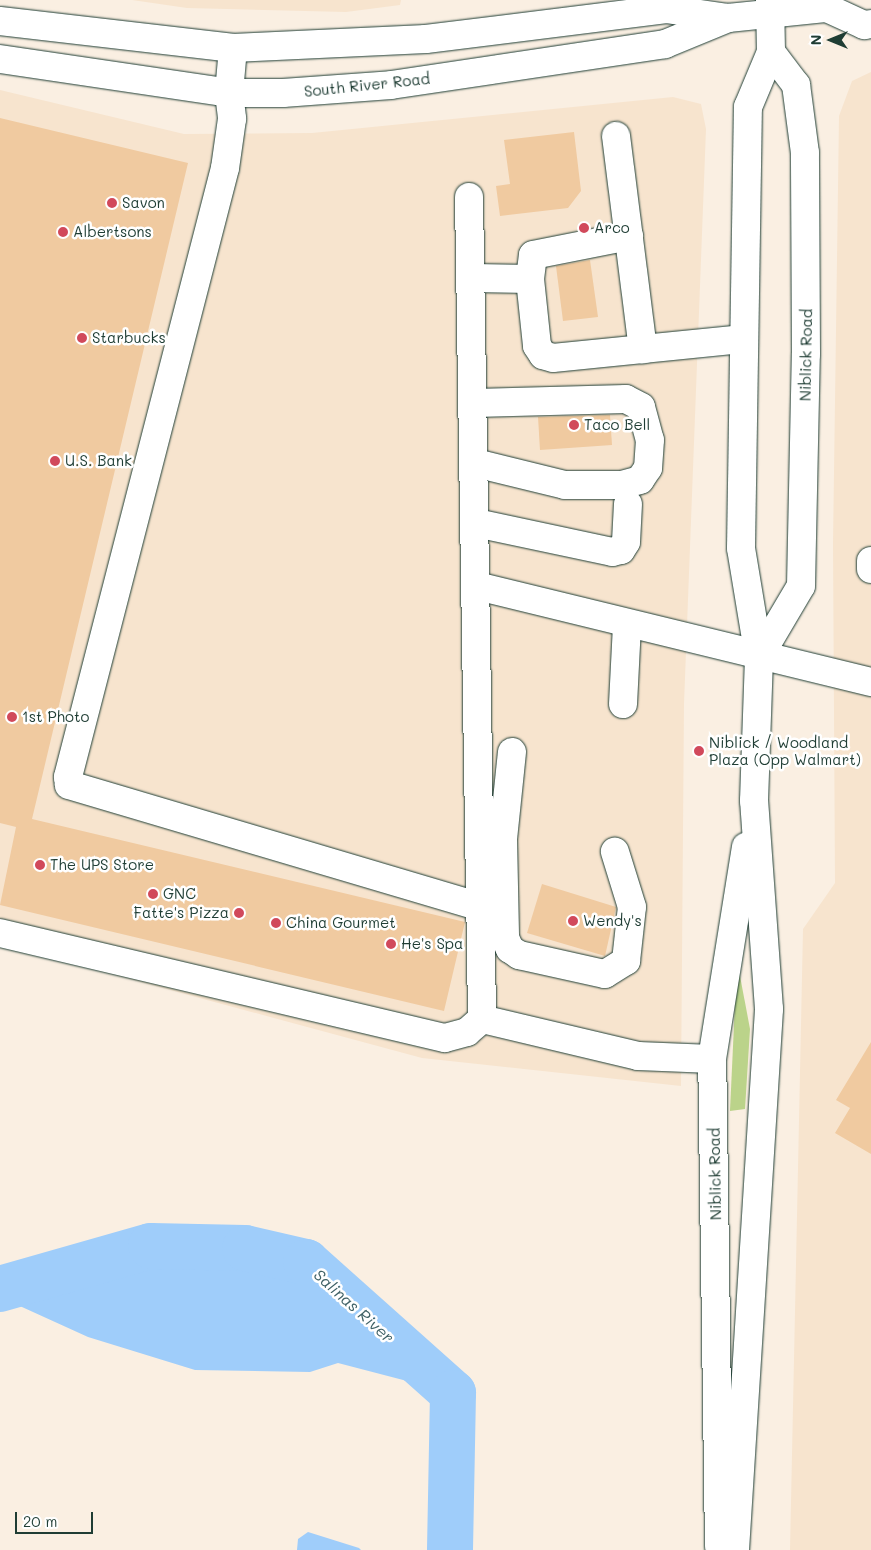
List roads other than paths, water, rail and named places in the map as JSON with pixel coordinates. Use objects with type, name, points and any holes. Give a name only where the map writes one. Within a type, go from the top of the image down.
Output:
[{"type":"main road","name":"South River Road","points":[[0,59],[229,93],[391,85],[656,45],[728,18],[770,7],[833,4],[864,25],[871,24]]},
{"type":"main road","name":"Niblick Road","points":[[735,1550],[769,1009],[754,801],[759,656],[741,548],[748,107],[771,52],[770,7]]},
{"type":"main road","name":"South River Road","points":[[0,21],[233,48],[426,39],[666,9],[728,18]]},
{"type":"main road","points":[[233,48],[229,93],[232,119],[225,168],[68,777],[69,785],[481,907]]},
{"type":"main road","name":"Niblick Road","points":[[759,656],[801,586],[806,354],[805,153],[796,85],[771,52]]},
{"type":"main road","points":[[616,136],[643,349]]},
{"type":"main road","points":[[0,933],[445,1038],[467,1032],[482,1019],[475,402],[473,278],[469,197]]},
{"type":"main road","points":[[629,236],[533,255],[530,279],[537,346],[543,355],[553,358],[744,339]]},
{"type":"main road","points":[[473,278],[530,279]]},
{"type":"main road","points":[[475,402],[626,399],[641,407],[650,440],[648,468],[640,480],[620,485],[565,486],[475,463]]},
{"type":"main road","points":[[476,523],[612,552],[620,550],[626,542],[628,504]]},
{"type":"main road","points":[[871,561],[871,569]]},
{"type":"main road","points":[[477,586],[871,682]]},
{"type":"main road","points":[[623,704],[627,624]]},
{"type":"main road","points":[[512,752],[503,839],[505,938],[510,948],[519,955],[605,974],[626,961],[631,940],[632,907],[614,852]]},
{"type":"main road","name":"Niblick Road","points":[[719,1550],[712,1059],[754,801]]},
{"type":"main road","points":[[482,1019],[638,1056],[712,1059]]},
{"type":"water","points":[[151,1246],[245,1248],[306,1262],[453,1393],[338,1363],[310,1372],[195,1370],[88,1337],[0,1297],[0,1289]]},
{"type":"water","points":[[308,1532],[361,1550],[297,1550],[298,1539]]},
{"type":"waterway","name":"Salinas River","points":[[0,1289],[151,1246],[245,1248],[306,1262],[453,1393],[450,1550]]},
{"type":"place","name":"Savon","points":[[112,203]]},
{"type":"place","name":"Arco","points":[[584,228]]},
{"type":"place","name":"Albertsons","points":[[63,232]]},
{"type":"place","name":"Starbucks","points":[[82,338]]},
{"type":"place","name":"Taco Bell","points":[[574,425]]},
{"type":"place","name":"U.S. Bank","points":[[55,461]]},
{"type":"place","name":"1st Photo","points":[[12,717]]},
{"type":"place","name":"Niblick / Woodland Plaza (Opp Walmart)","points":[[699,751]]},
{"type":"place","name":"The UPS Store","points":[[40,865]]},
{"type":"place","name":"GNC","points":[[153,894]]},
{"type":"place","name":"Fatte's Pizza","points":[[239,913]]},
{"type":"place","name":"Wendy's","points":[[573,921]]},
{"type":"place","name":"China Gourmet","points":[[276,923]]},
{"type":"place","name":"He's Spa","points":[[391,944]]}]
